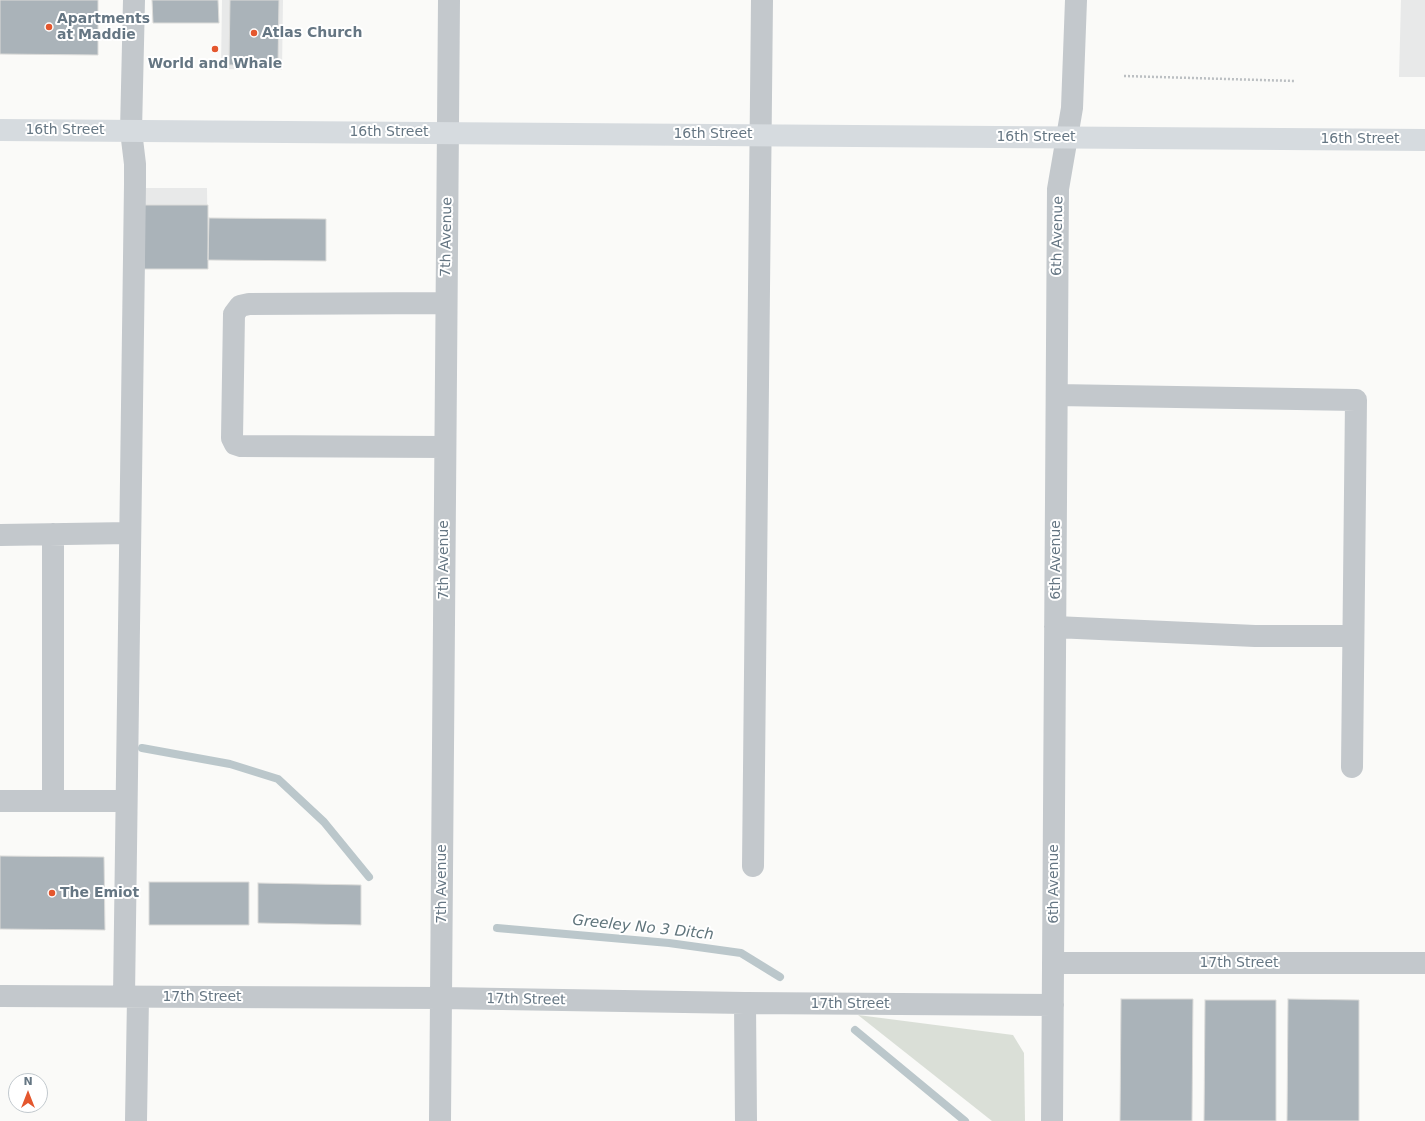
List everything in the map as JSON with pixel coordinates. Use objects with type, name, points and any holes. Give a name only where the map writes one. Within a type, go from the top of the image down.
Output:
[{"type":"main road","name":"16th Street","points":[[0,130],[1425,140]]},
{"type":"street","points":[[134,0],[131,131],[135,164],[135,184],[126,801],[136,1121]]},
{"type":"street","name":"7th Avenue","points":[[440,1121],[449,0]]},
{"type":"street","points":[[753,866],[762,135],[762,0]]},
{"type":"street","name":"6th Avenue","points":[[1052,1121],[1058,189],[1072,108],[1076,0]]},
{"type":"street","points":[[445,446],[241,446],[235,444],[232,438],[234,314],[240,306],[249,304],[446,303]]},
{"type":"street","points":[[1057,396],[1356,400],[1352,767]]},
{"type":"street","points":[[0,535],[130,533]]},
{"type":"street","points":[[53,534],[53,801]]},
{"type":"street","points":[[1055,627],[1255,636],[1353,636]]},
{"type":"street","points":[[0,800],[126,801]]},
{"type":"street","name":"17th Street","points":[[1053,963],[1425,963]]},
{"type":"street","name":"17th Street","points":[[0,996],[441,998],[746,1003],[1053,1005]]},
{"type":"street","points":[[746,1003],[746,1121]]},
{"type":"path","points":[[1124,76],[1295,81]]},
{"type":"shaded area","name":"Atlas Church","points":[[222,0],[283,0],[282,70],[221,69]]},
{"type":"shaded area","points":[[1401,0],[1425,0],[1425,77],[1399,77]]},
{"type":"shaded area","points":[[145,188],[207,188],[208,269],[144,269]]},
{"type":"shaded area","points":[[858,1015],[1013,1035],[1024,1053],[1025,1121],[992,1121]]},
{"type":"building","name":"Apartments at Maddie","points":[[0,0],[98,0],[98,55],[0,54]]},
{"type":"building","points":[[152,0],[218,0],[219,23],[153,23]]},
{"type":"building","name":"Atlas Church","points":[[230,0],[279,0],[278,65],[229,65]]},
{"type":"building","points":[[144,205],[208,205],[208,269],[144,269]]},
{"type":"building","points":[[209,218],[326,219],[326,261],[208,260]]},
{"type":"building","name":"The Emiot","points":[[0,856],[104,857],[105,930],[0,929]]},
{"type":"building","points":[[149,882],[249,882],[249,925],[149,925]]},
{"type":"building","points":[[258,883],[361,885],[361,925],[258,923]]},
{"type":"building","points":[[1121,999],[1193,999],[1192,1121],[1120,1121]]},
{"type":"building","points":[[1288,999],[1359,1000],[1359,1121],[1287,1121]]},
{"type":"building","points":[[1205,1000],[1276,1000],[1276,1121],[1204,1121]]},
{"type":"waterway","name":"Greeley No 3 Ditch","points":[[142,748],[230,764],[278,779],[324,822],[369,877]]},
{"type":"waterway","name":"Greeley No 3 Ditch","points":[[497,928],[669,943],[741,953],[780,977]]},
{"type":"waterway","name":"Greeley No 3 Ditch","points":[[855,1030],[965,1121]]},
{"type":"place","name":"Apartments at Maddie","points":[[49,27]]},
{"type":"place","name":"Atlas Church","points":[[254,33]]},
{"type":"place","name":"World and Whale","points":[[215,49]]},
{"type":"place","name":"The Emiot","points":[[52,893]]}]
